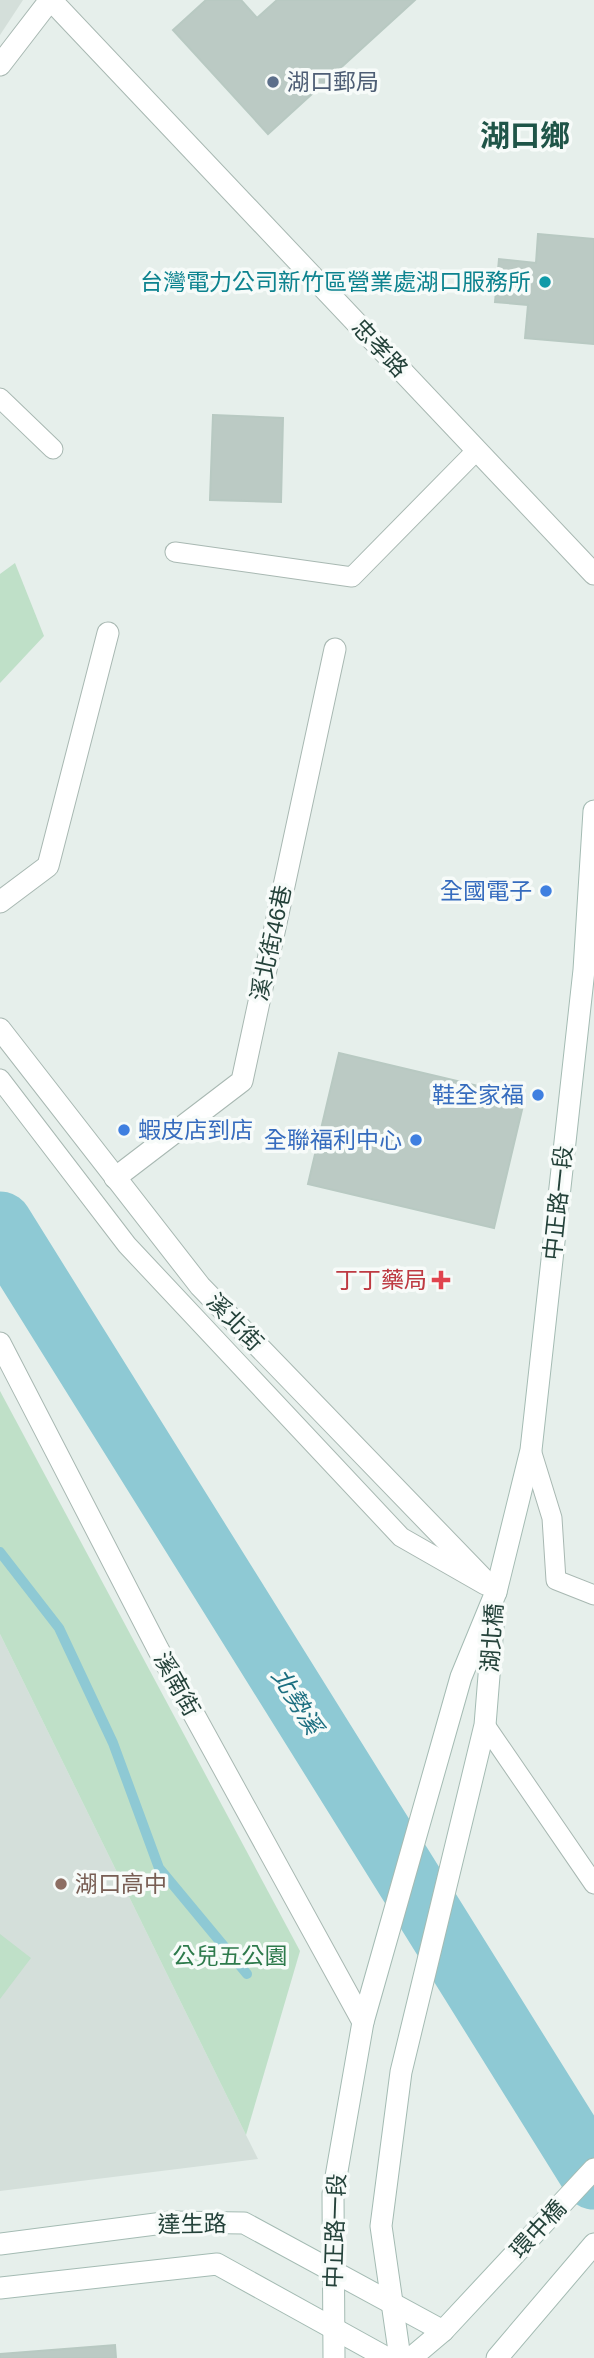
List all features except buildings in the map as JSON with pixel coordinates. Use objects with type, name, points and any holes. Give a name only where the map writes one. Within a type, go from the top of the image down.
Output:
[{"type":"street","points":[[0,65],[51,0]]},
{"type":"street","name":"忠孝路","points":[[51,0],[594,574]]},
{"type":"street","points":[[0,902],[48,866],[108,633]]},
{"type":"street","name":"溪北街46巷","points":[[115,1178],[242,1081],[335,649]]},
{"type":"street","name":"中正路一段","points":[[496,1592],[531,1450],[584,970],[594,811]]},
{"type":"street","name":"溪北街","points":[[0,1029],[200,1286],[496,1592]]},
{"type":"street","name":"溪南街","points":[[0,1343],[158,1649],[363,2022]]},
{"type":"street","name":"湖北橋","points":[[401,2073],[485,1725],[496,1592]]},
{"type":"street","name":"湖北橋","points":[[363,2022],[461,1677],[496,1592]]},
{"type":"street","name":"中正路一段","points":[[334,2358],[333,2194],[363,2022]]},
{"type":"street","name":"中正路一段","points":[[400,2358],[381,2226],[401,2073]]},
{"type":"street","name":"環中橋","points":[[443,2331],[594,2169]]},
{"type":"street","name":"達生路","points":[[0,2244],[170,2222],[244,2223],[443,2331]]},
{"type":"street","points":[[497,2358],[518,2330],[594,2244]]},
{"type":"street","name":"達生路","points":[[0,2288],[217,2264],[387,2358]]},
{"type":"street","points":[[411,2358],[443,2331]]},
{"type":"lane","points":[[0,398],[54,449]]},
{"type":"lane","points":[[175,552],[352,577],[477,450]]},
{"type":"lane","points":[[0,1079],[127,1245],[401,1536],[496,1592]]},
{"type":"lane","points":[[531,1450],[552,1518],[556,1580],[594,1595]]},
{"type":"lane","points":[[485,1725],[594,1884]]},
{"type":"shaded area","points":[[0,0],[23,0],[0,35]]},
{"type":"shaded area","name":"湖口高中","points":[[0,1634],[246,2135],[258,2159],[0,2191]]},
{"type":"green space","points":[[15,563],[44,636],[0,683],[0,574]]},
{"type":"green space","name":"公兒五公園","points":[[0,1391],[300,1951],[246,2135],[0,1634]]},
{"type":"green space","points":[[0,1934],[31,1958],[0,1999]]},
{"type":"waterway","name":"北勢溪","points":[[0,1224],[594,2177]]},
{"type":"waterway","points":[[0,1552],[59,1628],[113,1743],[159,1868],[247,1974]]},
{"type":"place","name":"湖口郵局","points":[[273,82]]},
{"type":"place","name":"台灣電力公司新竹區營業處湖口服務所","points":[[545,282]]},
{"type":"place","name":"全國電子","points":[[546,891]]},
{"type":"place","name":"鞋全家福","points":[[538,1095]]},
{"type":"place","name":"蝦皮店到店","points":[[124,1130]]},
{"type":"place","name":"全聯福利中心","points":[[416,1140]]},
{"type":"place","name":"丁丁藥局","points":[[441,1280]]},
{"type":"place","name":"湖口高中","points":[[61,1884]]},
{"type":"district","name":"湖口鄉","points":[[525,135]]}]
